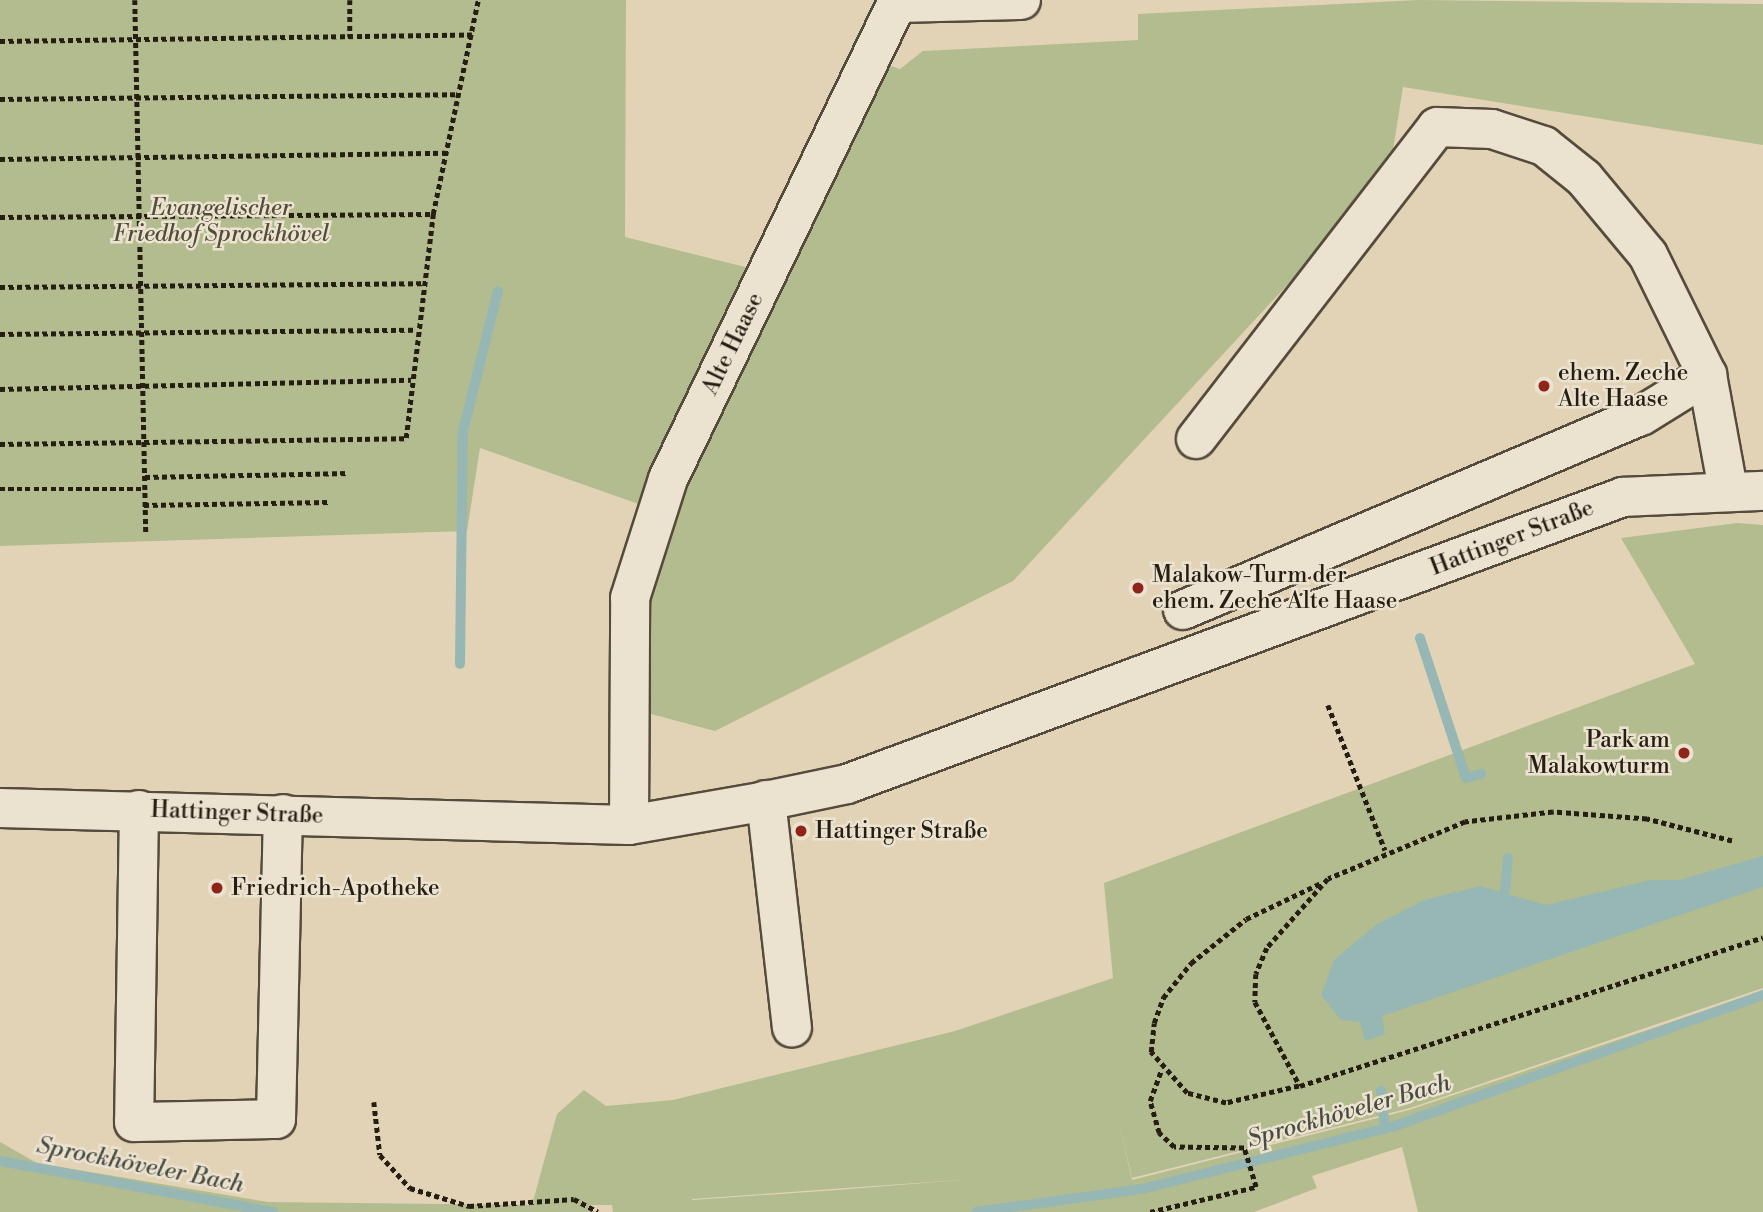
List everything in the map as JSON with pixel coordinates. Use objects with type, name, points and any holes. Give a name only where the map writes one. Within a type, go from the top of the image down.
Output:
[{"type":"street","name":"Alte Haase","points":[[629,825],[630,598],[668,479],[897,3],[1021,0]]},
{"type":"street","points":[[1196,439],[1437,127],[1492,129],[1545,146],[1584,178],[1648,255],[1707,375],[1712,432],[1745,490]]},
{"type":"street","points":[[1182,610],[1641,416],[1707,375]]},
{"type":"street","name":"Hattinger Straße","points":[[0,808],[629,825],[847,784],[1623,497],[1745,490]]},
{"type":"street","points":[[765,800],[792,1028]]},
{"type":"street","points":[[139,810],[134,1122],[276,1119],[283,814]]},
{"type":"path","points":[[135,0],[146,534]]},
{"type":"path","points":[[350,0],[350,37]]},
{"type":"path","points":[[0,444],[406,438],[415,331],[433,214],[478,0]]},
{"type":"path","points":[[0,41],[472,34]]},
{"type":"path","points":[[0,99],[459,94]]},
{"type":"path","points":[[0,159],[445,153]]},
{"type":"path","points":[[0,217],[433,214]]},
{"type":"path","points":[[0,286],[422,283]]},
{"type":"path","points":[[0,334],[415,331]]},
{"type":"path","points":[[0,389],[411,380]]},
{"type":"path","points":[[145,477],[349,473]]},
{"type":"path","points":[[0,489],[145,489]]},
{"type":"path","points":[[144,505],[329,502]]},
{"type":"path","points":[[1328,705],[1385,850]]},
{"type":"path","points":[[1732,841],[1647,819],[1553,812],[1465,822],[1385,850],[1246,919],[1191,963],[1163,998],[1154,1023],[1151,1052],[1161,1070],[1188,1093],[1226,1103],[1300,1086],[1763,937]]},
{"type":"path","points":[[1300,1086],[1255,1002],[1256,974],[1287,921],[1328,879]]},
{"type":"path","points":[[1150,1212],[1256,1187],[1244,1149],[1174,1147],[1159,1133],[1150,1101],[1161,1070]]},
{"type":"path","points":[[374,1102],[380,1155],[410,1188],[469,1206],[574,1199],[598,1212]]},
{"type":"green space","name":"Evangelischer Friedhof Sprockhövel","points":[[0,0],[626,0],[625,237],[757,270],[647,507],[480,448],[467,531],[0,546]]},
{"type":"green space","points":[[1418,0],[1763,4],[1763,145],[1403,87],[1389,175],[1013,581],[715,731],[640,711],[646,610],[673,509],[882,63],[900,69],[923,51],[1138,40],[1138,14]]},
{"type":"green space","points":[[1737,523],[1763,525],[1763,988],[1410,1108],[1132,1178],[1118,1119],[1132,1180],[1409,1110],[1763,991],[1763,1212],[1418,1212],[1402,1147],[1312,1176],[1317,1188],[1254,1212],[613,1212],[612,1205],[589,1205],[594,1212],[0,1212],[0,1142],[37,1163],[268,1202],[532,1205],[557,1114],[584,1090],[606,1106],[673,1100],[955,1031],[1113,978],[1104,883],[1695,664],[1621,538]],"holes":[[[973,1179],[837,1190],[692,1200]]]},
{"type":"water","points":[[1763,856],[1763,887],[1382,1016],[1385,1034],[1365,1041],[1360,1022],[1341,1020],[1321,995],[1334,960],[1377,924],[1424,900],[1480,886],[1546,905],[1651,880],[1679,880]]},
{"type":"waterway","points":[[460,664],[463,431],[498,291]]},
{"type":"waterway","points":[[1420,638],[1466,778],[1481,774]]},
{"type":"waterway","points":[[1505,891],[1508,858]]},
{"type":"waterway","name":"Sprockhöveler Bach","points":[[976,1212],[1142,1189],[1395,1126],[1763,995]]},
{"type":"waterway","points":[[1381,1091],[1385,1129]]},
{"type":"waterway","name":"Sprockhöveler Bach","points":[[0,1161],[273,1212]]},
{"type":"place","name":"ehem. Zeche Alte Haase","points":[[1544,386]]},
{"type":"place","name":"Malakow-Turm der ehem. Zeche Alte Haase","points":[[1138,588]]},
{"type":"place","name":"Park am Malakowturm","points":[[1684,753]]},
{"type":"place","name":"Hattinger Straße","points":[[801,831]]},
{"type":"place","name":"Friedrich-Apotheke","points":[[217,888]]}]
